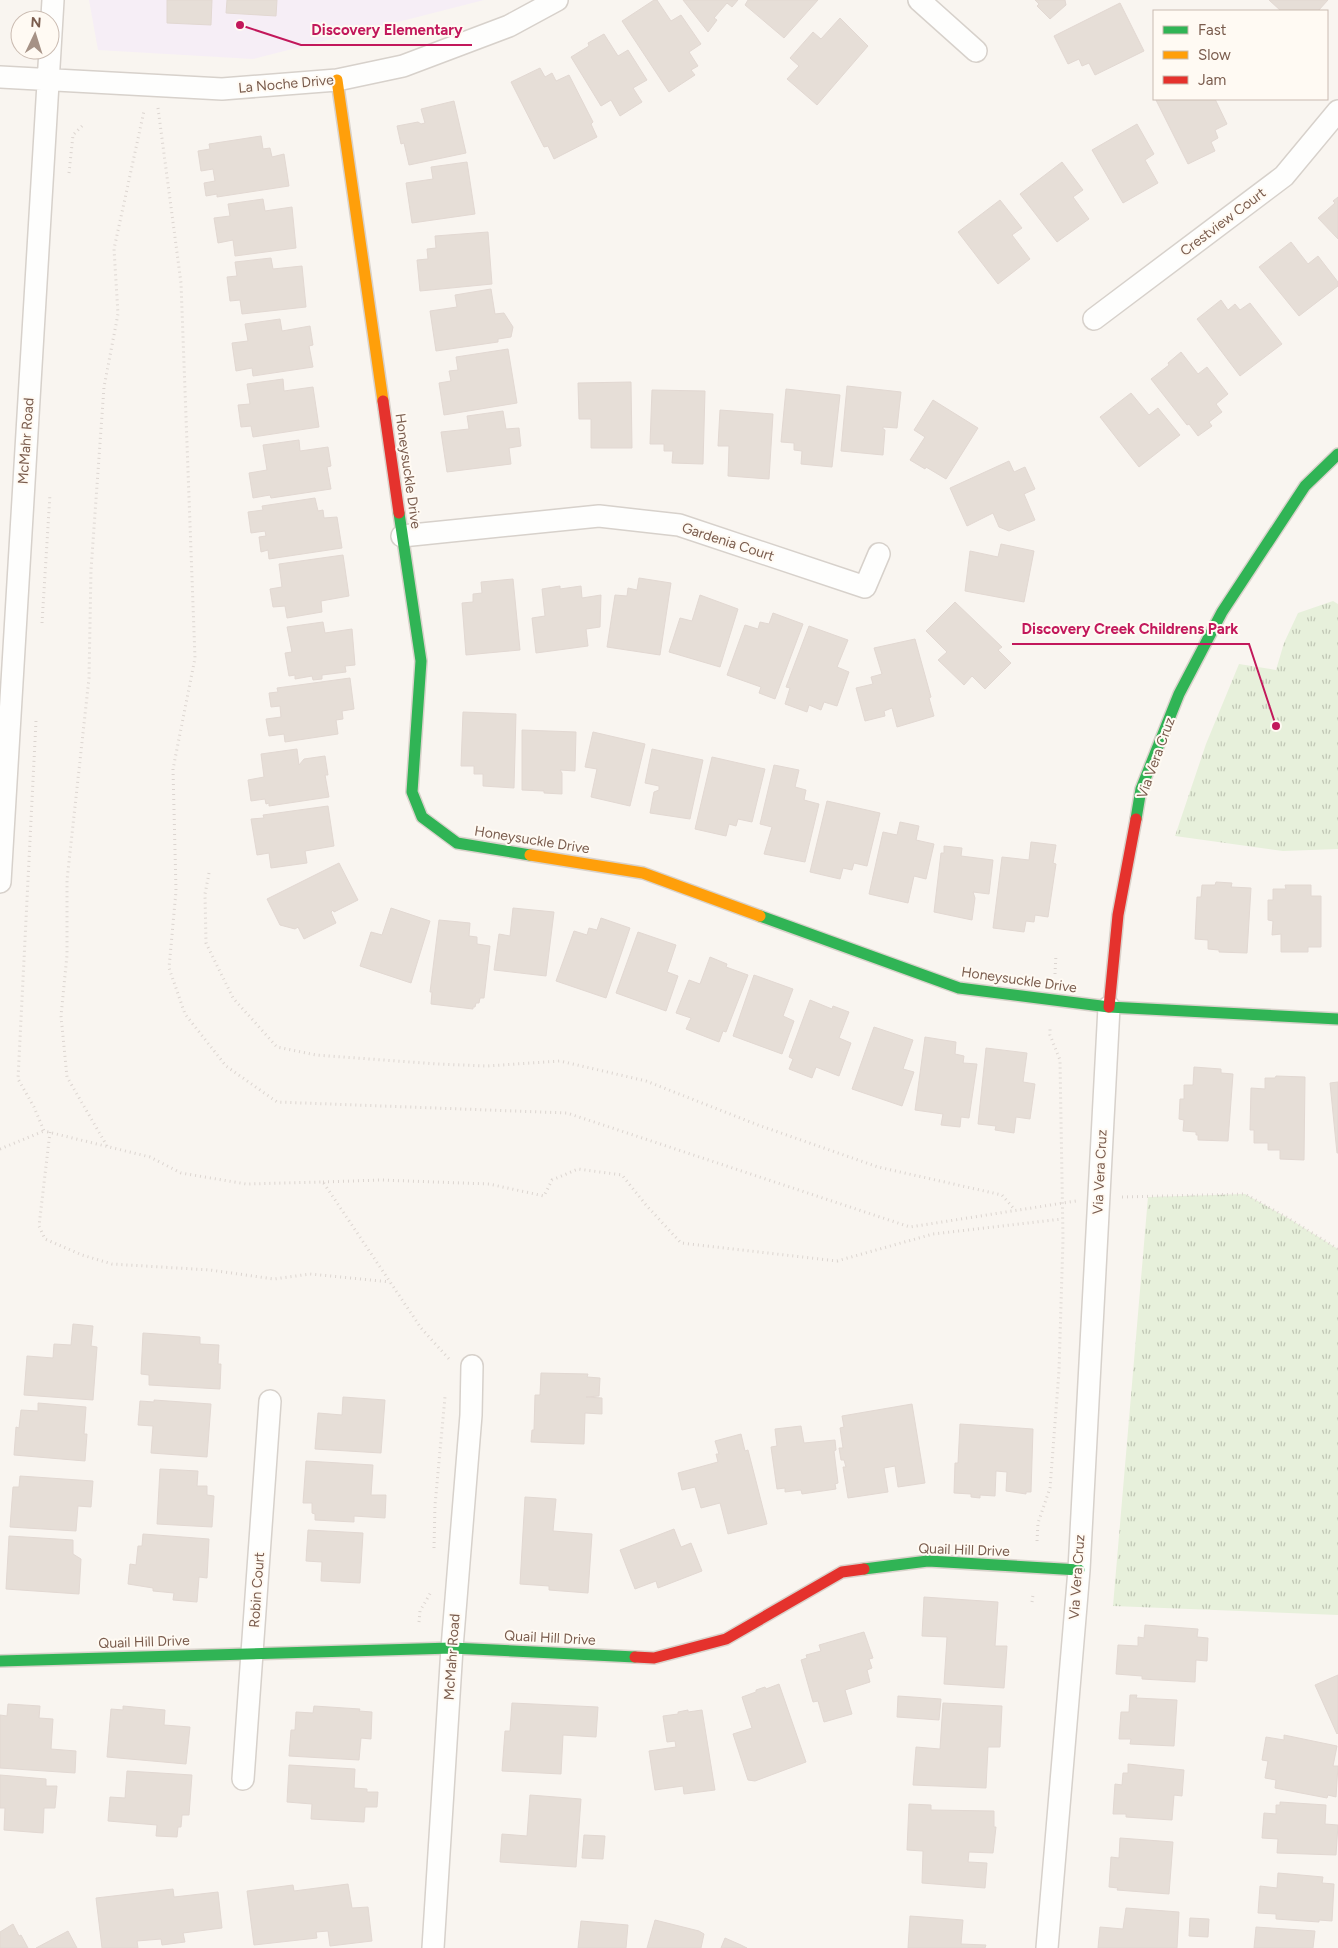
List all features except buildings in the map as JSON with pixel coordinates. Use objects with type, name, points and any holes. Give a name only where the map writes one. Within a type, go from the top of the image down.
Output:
[{"type":"street","name":"McMahr Road","points":[[0,882],[53,0]]},
{"type":"street","name":"La Noche Drive","points":[[0,77],[49,78],[222,89],[337,80],[403,66],[509,26],[557,0]]},
{"type":"street","points":[[919,0],[976,51]]},
{"type":"street","name":"Honeysuckle Drive","points":[[337,80],[421,661],[412,792],[422,817],[457,843],[643,873],[960,988],[1109,1007],[1338,1019]]},
{"type":"street","name":"Crestview Court","points":[[1094,319],[1284,176],[1338,111]]},
{"type":"street","name":"Via Vera Cruz","points":[[1047,1948],[1078,1570],[1109,1007],[1118,915],[1141,789],[1179,694],[1222,612],[1305,486],[1338,454]]},
{"type":"street","name":"Gardenia Court","points":[[402,536],[599,516],[679,525],[865,587],[879,554]]},
{"type":"street","name":"McMahr Road","points":[[433,1948],[452,1648],[471,1415],[472,1366]]},
{"type":"street","name":"Robin Court","points":[[243,1779],[270,1400]]},
{"type":"street","name":"Quail Hill Drive","points":[[0,1662],[452,1648],[654,1658],[726,1639],[842,1572],[928,1562],[1078,1570]]},
{"type":"path","points":[[155,85],[181,283],[195,658],[173,769],[176,891],[169,968],[185,1014],[226,1066],[277,1102],[567,1113],[910,1226],[1099,1198],[1245,1194],[1338,1249]]},
{"type":"path","points":[[107,1146],[67,1077],[61,1016],[67,955],[67,880],[88,678],[91,570],[99,446],[104,387],[118,314],[114,250],[144,111]]},
{"type":"path","points":[[69,175],[73,135],[83,125]]},
{"type":"path","points":[[42,629],[50,493]]},
{"type":"path","points":[[36,717],[18,1079],[34,1107],[44,1130]]},
{"type":"path","points":[[209,873],[205,894],[206,943],[233,998],[278,1047],[316,1056],[437,1064],[487,1066],[560,1062],[570,1064],[646,1081],[758,1126],[878,1167],[1002,1195],[1015,1210]]},
{"type":"path","points":[[1032,1602],[1038,1524],[1050,1488],[1058,1370],[1062,1219],[1060,1060],[1050,1035],[1056,954]]},
{"type":"path","points":[[0,1149],[44,1130],[150,1156],[180,1173],[246,1184],[381,1180],[489,1184],[544,1196],[552,1180],[578,1169],[622,1174],[646,1205],[682,1243],[837,1261],[933,1234],[1062,1219]]},
{"type":"path","points":[[50,1132],[39,1226],[45,1239],[82,1255],[112,1264],[210,1270],[274,1279],[310,1274],[390,1282]]},
{"type":"path","points":[[323,1182],[421,1328],[449,1357],[448,1367]]},
{"type":"path","points":[[433,1552],[435,1505],[445,1396]]},
{"type":"path","points":[[418,1649],[420,1611],[432,1590]]},
{"type":"shaded area","points":[[89,0],[484,0],[253,59],[98,50]]},
{"type":"green space","points":[[1333,601],[1338,604],[1338,849],[1283,851],[1175,836],[1206,744],[1239,664],[1276,670],[1284,643],[1298,613]]},
{"type":"green space","points":[[1245,1194],[1338,1249],[1338,1615],[1113,1606],[1148,1197]]},
{"type":"traffic: fast","points":[[1136,819],[1141,789],[1179,694],[1222,612],[1305,486],[1338,454]]},
{"type":"traffic: fast","points":[[399,513],[421,661],[412,792],[422,817],[457,843],[530,855]]},
{"type":"traffic: fast","points":[[760,916],[959,988],[1109,1007],[1338,1019]]},
{"type":"traffic: fast","points":[[864,1569],[928,1561],[1079,1570]]},
{"type":"traffic: fast","points":[[0,1661],[452,1648],[635,1657]]},
{"type":"traffic: slow","points":[[337,80],[383,401]]},
{"type":"traffic: slow","points":[[530,855],[643,873],[760,916]]},
{"type":"traffic: jam","points":[[383,401],[399,513]]},
{"type":"traffic: jam","points":[[1109,1007],[1118,915],[1136,819]]},
{"type":"traffic: jam","points":[[635,1657],[654,1658],[726,1639],[842,1572],[864,1569]]},
{"type":"place","name":"Discovery Elementary","points":[[240,25]]},
{"type":"place","name":"Discovery Creek Childrens Park","points":[[1276,726]]}]
